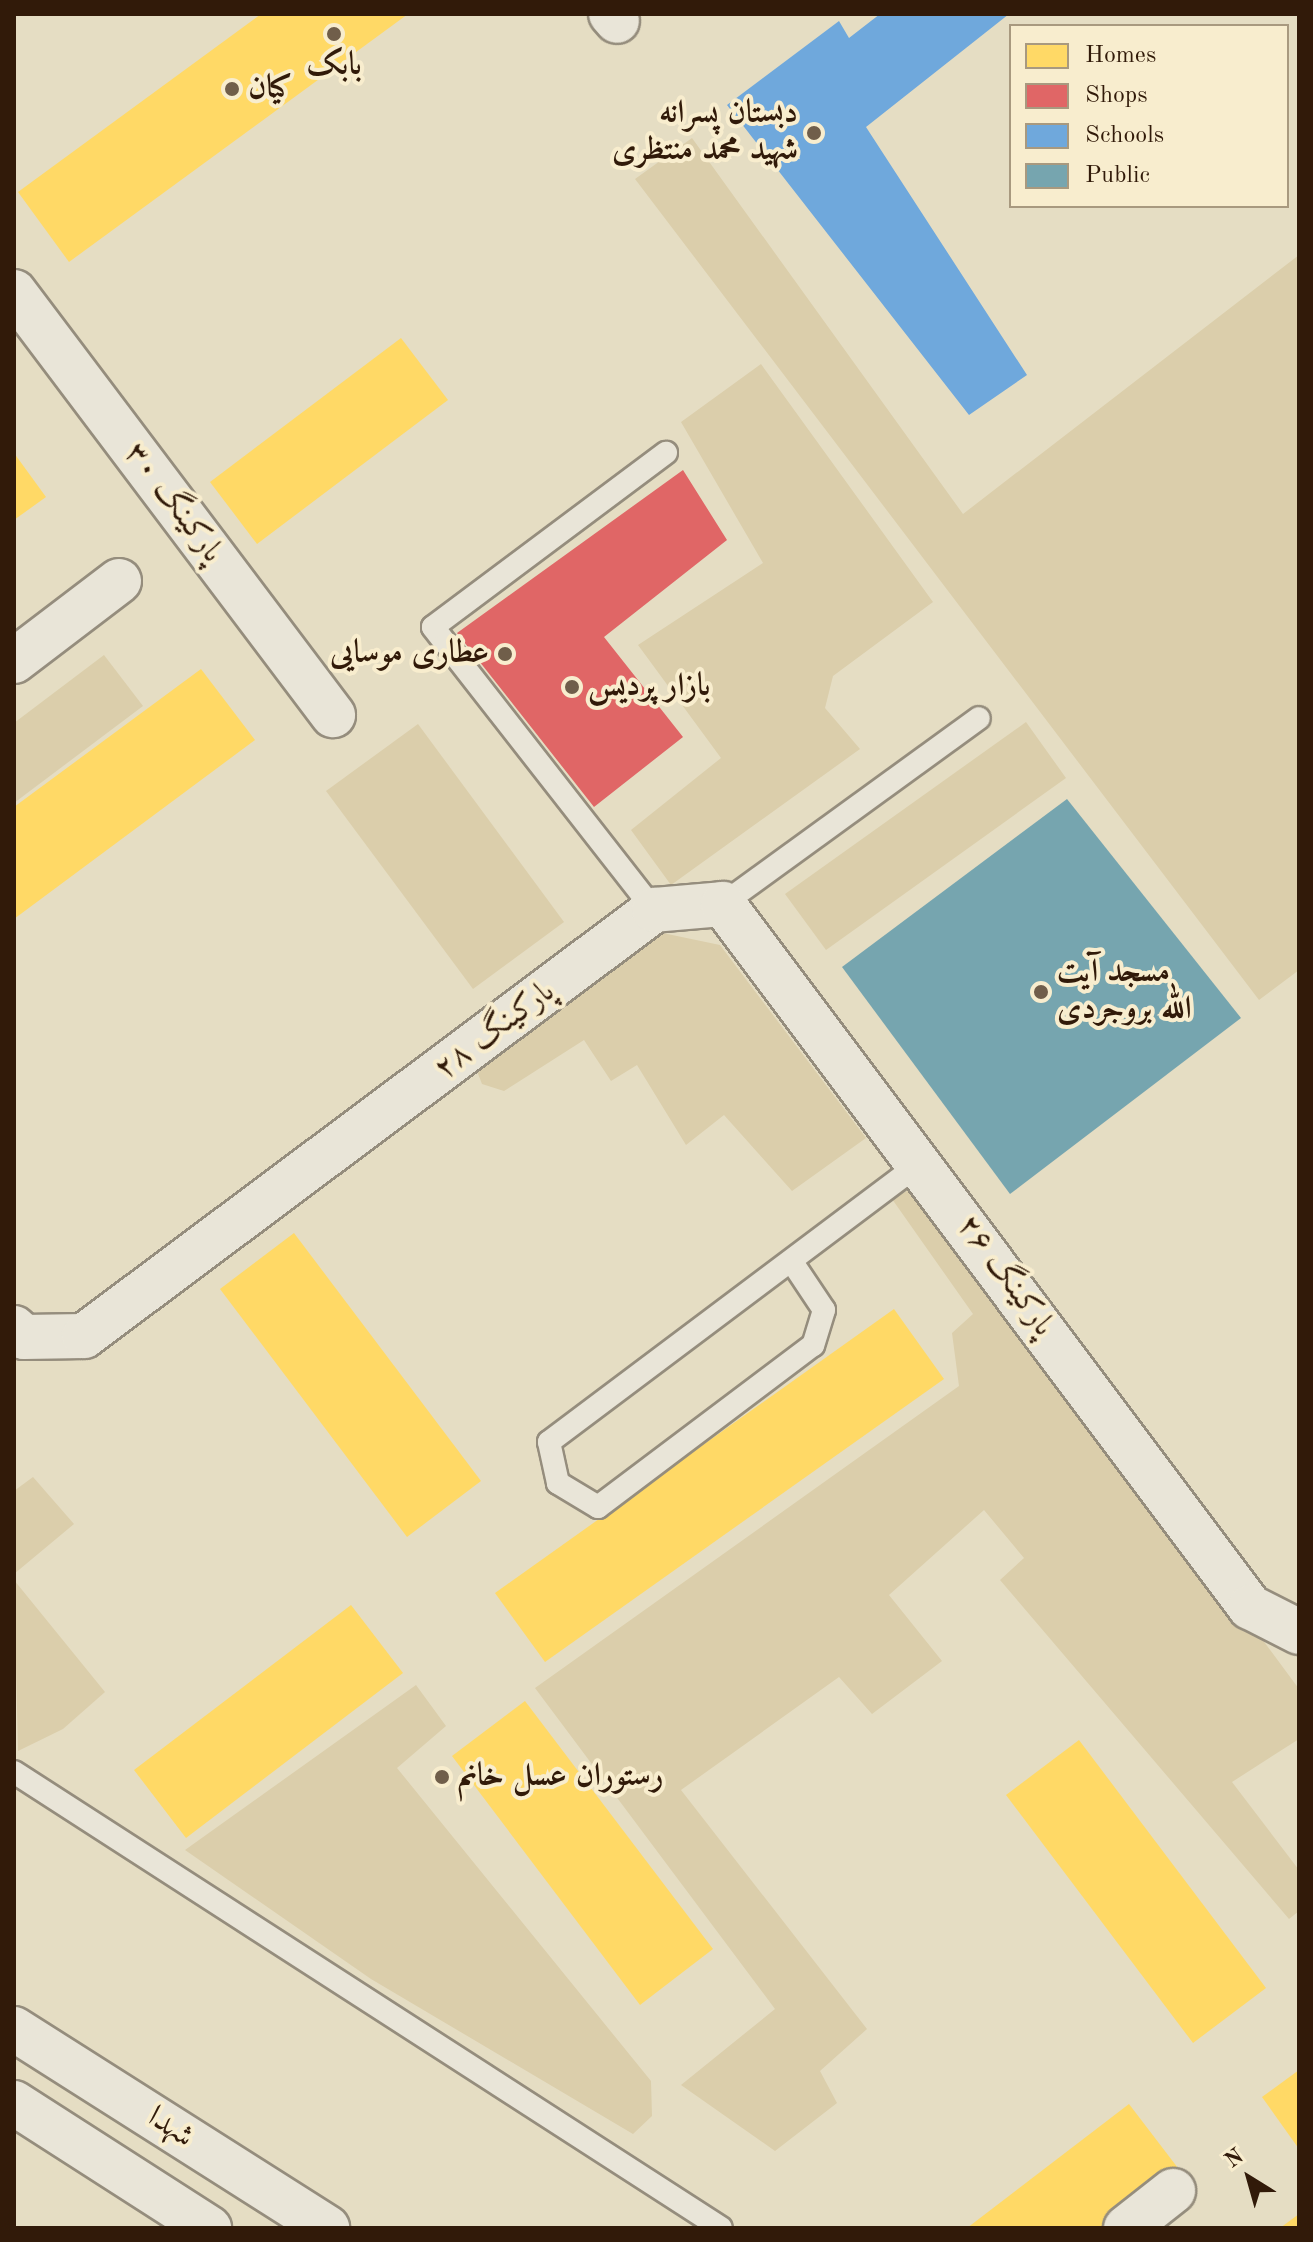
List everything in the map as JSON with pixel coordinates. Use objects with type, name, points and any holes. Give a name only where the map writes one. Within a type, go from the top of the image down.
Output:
[{"type":"street","name":"پارکینگ ۳۰","points":[[14,292],[333,715]]},
{"type":"street","points":[[14,661],[119,581]]},
{"type":"street","points":[[654,910],[723,904]]},
{"type":"street","name":"پارکینگ ۲۶","points":[[723,904],[921,1163],[1250,1607],[1299,1632]]},
{"type":"street","name":"پارکینگ ۲۸","points":[[14,1328],[24,1337],[84,1336],[654,910]]},
{"type":"street","name":"شهدا","points":[[14,2029],[327,2228]]},
{"type":"street","name":"شهدا","points":[[14,2103],[209,2228]]},
{"type":"street","points":[[1126,2228],[1173,2191]]},
{"type":"lane","points":[[654,910],[433,627],[666,453]]},
{"type":"lane","points":[[723,904],[979,718]]},
{"type":"lane","points":[[794,1265],[824,1310],[813,1345],[598,1507],[558,1483],[549,1442],[794,1265],[921,1163]]},
{"type":"lane","points":[[14,1772],[721,2228]]},
{"type":"shaded area","points":[[692,138],[963,514],[1299,255],[1299,970],[1259,1000],[635,179]]},
{"type":"shaded area","points":[[761,364],[933,602],[833,676],[825,708],[860,749],[671,885],[631,830],[721,758],[638,645],[763,563],[681,422]]},
{"type":"shaded area","points":[[104,655],[143,706],[14,803],[14,723]]},
{"type":"shaded area","points":[[1026,722],[1066,778],[826,950],[785,894]]},
{"type":"shaded area","points":[[418,724],[564,922],[473,989],[326,791]]},
{"type":"shaded area","points":[[653,931],[720,945],[866,1138],[792,1191],[724,1115],[686,1145],[637,1065],[611,1081],[584,1040],[504,1091],[482,1084],[475,1066]]},
{"type":"shaded area","points":[[924,1182],[1299,1689],[1299,1739],[1232,1782],[1299,1870],[1299,1911],[1289,1919],[1000,1580],[1024,1558],[984,1510],[889,1595],[942,1661],[872,1714],[839,1677],[681,1790],[867,2029],[820,2071],[837,2103],[775,2151],[681,2085],[775,2009],[535,1688],[959,1386],[952,1333],[973,1314],[892,1199]]},
{"type":"shaded area","points":[[33,1477],[74,1524],[14,1574],[14,1491]]},
{"type":"shaded area","points":[[14,1580],[105,1692],[63,1729],[18,1751]]},
{"type":"shaded area","points":[[416,1685],[446,1726],[397,1768],[651,2081],[652,2116],[633,2134],[371,1979],[185,1850]]},
{"type":"building: Homes","points":[[261,14],[408,14],[69,262],[18,192]]},
{"type":"building: Homes","points":[[401,338],[448,400],[257,544],[210,482]]},
{"type":"building: Homes","points":[[14,453],[46,497],[14,520]]},
{"type":"building: Homes","points":[[201,669],[255,740],[14,919],[14,807]]},
{"type":"building: Homes","points":[[294,1233],[481,1481],[407,1537],[220,1289]]},
{"type":"building: Homes","points":[[894,1309],[944,1379],[545,1662],[495,1593]]},
{"type":"building: Homes","points":[[351,1605],[403,1673],[186,1838],[134,1770]]},
{"type":"building: Homes","points":[[525,1701],[713,1949],[640,2005],[452,1756]]},
{"type":"building: Homes","points":[[1079,1740],[1266,1988],[1193,2043],[1006,1795]]},
{"type":"building: Homes","points":[[1299,2070],[1299,2149],[1262,2097]]},
{"type":"building: Homes","points":[[1129,2104],[1181,2172],[1108,2228],[967,2228]]},
{"type":"building: Homes","points":[[1299,2214],[1299,2228],[1280,2228]]},
{"type":"building: Shops","name":"بازار پردیس","points":[[683,470],[727,540],[604,637],[683,737],[594,807],[457,633]]},
{"type":"building: Schools","points":[[880,14],[1009,14],[866,127],[1027,375],[969,415],[727,105],[839,21],[849,38]]},
{"type":"building: Public","name":"مسجد آیت الله بروجردی","points":[[1067,799],[1241,1018],[1010,1194],[842,967]]},
{"type":"place","name":"بابک","points":[[334,34]]},
{"type":"place","name":"کیان","points":[[232,89]]},
{"type":"place","name":"دبستان پسرانه شهید محمد منتظری","points":[[814,133]]},
{"type":"place","name":"عطاری موسایی","points":[[505,654]]},
{"type":"place","name":"بازار پردیس","points":[[572,687]]},
{"type":"place","name":"مسجد آیت الله بروجردی","points":[[1041,992]]},
{"type":"place","name":"رستوران عسل خانم","points":[[442,1777]]}]
